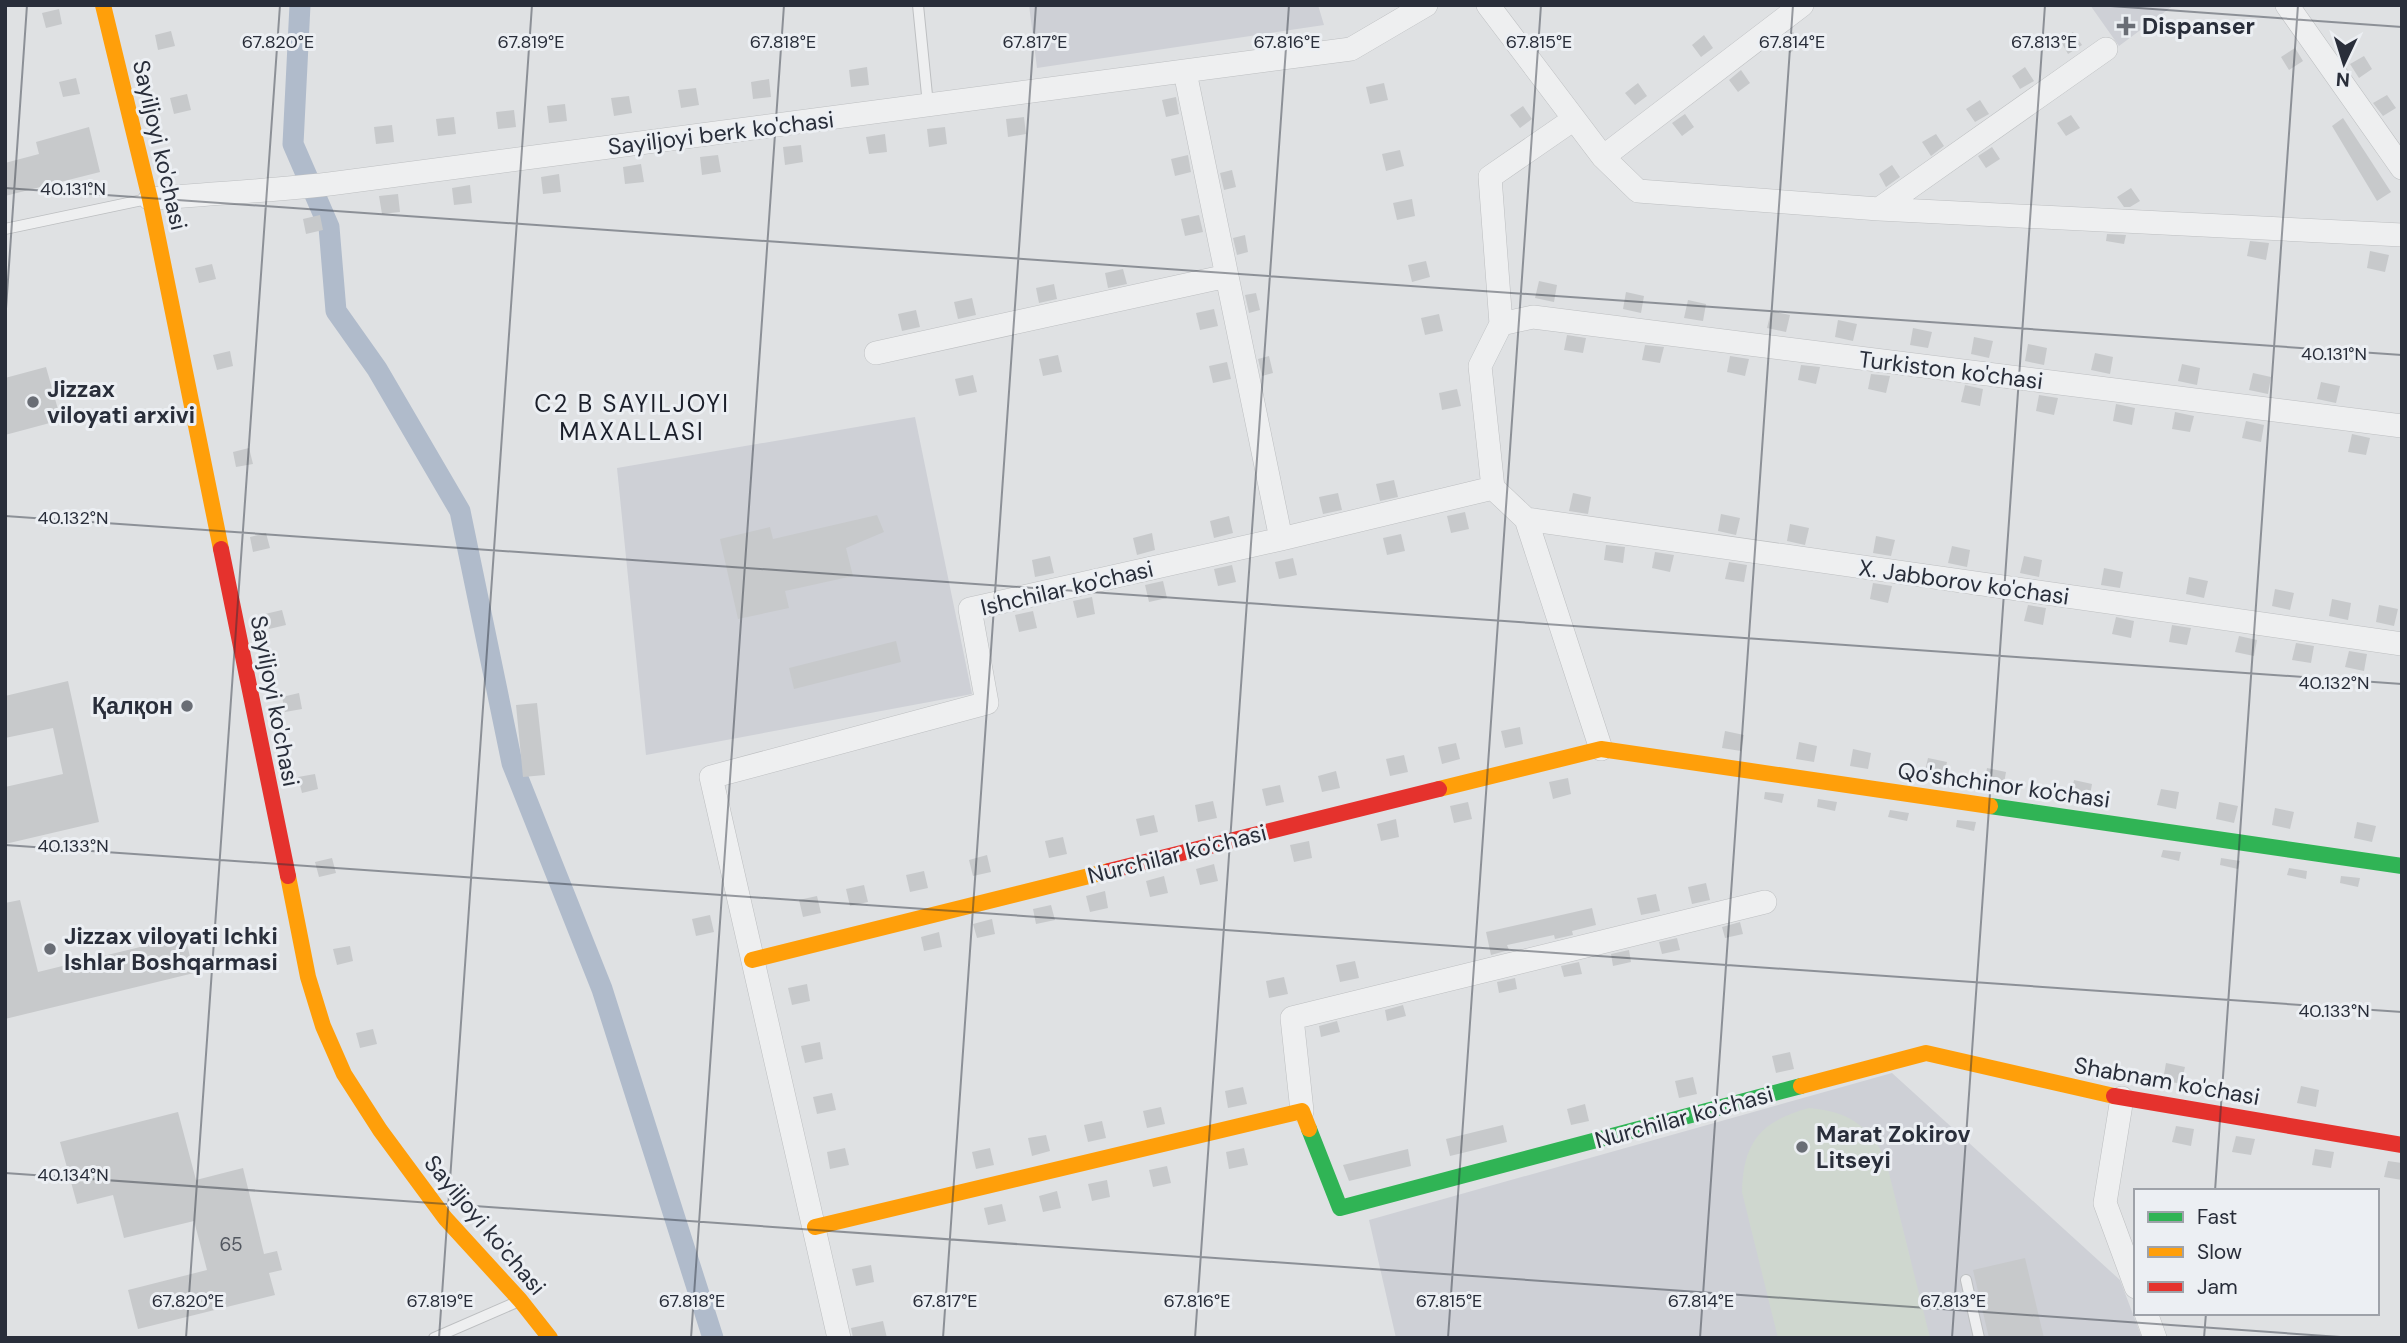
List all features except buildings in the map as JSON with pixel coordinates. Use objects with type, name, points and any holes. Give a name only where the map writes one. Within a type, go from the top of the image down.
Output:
[{"type":"street","name":"Sayiljoyi ko'chasi","points":[[103,5],[150,199],[308,977],[323,1026],[344,1074],[380,1130],[444,1218],[520,1300],[550,1338]]},
{"type":"street","name":"Sayiljoyi berk ko'chasi","points":[[150,199],[237,191],[266,192],[1351,49],[1401,12],[1426,5]]},
{"type":"street","points":[[1488,5],[1603,157],[1638,191],[1880,209],[2402,235]]},
{"type":"street","points":[[1603,157],[1802,5]]},
{"type":"street","points":[[2287,5],[2402,168]]},
{"type":"street","points":[[1880,209],[2106,49]]},
{"type":"street","points":[[1185,72],[1281,539]]},
{"type":"street","points":[[1574,118],[1490,177],[1501,324],[1480,366],[1493,488],[1526,519],[1601,749]]},
{"type":"street","points":[[876,353],[1227,276]]},
{"type":"street","name":"Turkiston ko'chasi","points":[[1501,324],[1533,317],[2402,426]]},
{"type":"street","name":"Ishchilar ko'chasi","points":[[752,960],[710,776],[987,702],[970,609],[1493,488]]},
{"type":"street","name":"X. Jabborov ko'chasi","points":[[1526,519],[2402,644]]},
{"type":"street","name":"Qo'shchinor ko'chasi","points":[[1601,749],[2402,866]]},
{"type":"street","name":"Nurchilar ko'chasi","points":[[752,960],[1601,749]]},
{"type":"street","name":"Nurchilar ko'chasi","points":[[1765,902],[1292,1018],[1302,1111],[1340,1208],[1926,1054]]},
{"type":"street","points":[[752,960],[839,1338]]},
{"type":"street","name":"Shabnam ko'chasi","points":[[1926,1054],[2122,1098],[2402,1145]]},
{"type":"street","points":[[2122,1098],[2105,1203],[2134,1282]]},
{"type":"street","points":[[815,1227],[1302,1111]]},
{"type":"street","points":[[2147,1315],[2155,1338]]},
{"type":"lane","points":[[918,5],[928,105]]},
{"type":"lane","name":"Sayiljoyi berk ko'chasi","points":[[5,229],[150,199]]},
{"type":"lane","points":[[1966,1280],[1979,1338]]},
{"type":"lane","points":[[435,1338],[520,1300]]},
{"type":"shaded area","points":[[1029,5],[1318,5],[1324,25],[1037,68]]},
{"type":"shaded area","name":"Dispanser","points":[[2090,5],[2174,5],[2119,46]]},
{"type":"shaded area","points":[[915,417],[972,694],[646,755],[617,468]]},
{"type":"shaded area","name":"Marat Zokirov Litseyi","points":[[1892,1073],[2120,1280],[2142,1338],[1396,1338],[1369,1220]]},
{"type":"shaded area","points":[[1809,1108],[1835,1113],[1854,1121],[1878,1145],[1885,1157],[1930,1338],[1778,1338],[1742,1192],[1743,1175],[1751,1147],[1758,1136],[1778,1120]]},
{"type":"waterway","points":[[300,5],[293,144],[329,227],[336,311],[377,369],[460,511],[512,763],[602,989],[713,1338]]},
{"type":"traffic: fast","points":[[1990,806],[2402,866]]},
{"type":"traffic: fast","points":[[1309,1129],[1340,1208],[1801,1086]]},
{"type":"traffic: slow","points":[[103,5],[150,199],[221,549]]},
{"type":"traffic: slow","points":[[1439,789],[1601,749],[1990,806]]},
{"type":"traffic: slow","points":[[752,960],[1109,871]]},
{"type":"traffic: slow","points":[[288,876],[308,977],[323,1026],[344,1074],[380,1130],[445,1218],[520,1300],[550,1338]]},
{"type":"traffic: slow","points":[[1801,1086],[1926,1053],[2114,1096]]},
{"type":"traffic: slow","points":[[815,1227],[1302,1111],[1309,1129]]},
{"type":"traffic: jam","points":[[221,549],[288,876]]},
{"type":"traffic: jam","points":[[1109,871],[1439,789]]},
{"type":"traffic: jam","points":[[2114,1096],[2402,1145]]},
{"type":"place","name":"Dispanser","points":[[2126,26]]},
{"type":"place","name":"Jizzax viloyati arxivi","points":[[33,402]]},
{"type":"place","name":"Қалқон","points":[[187,706]]},
{"type":"place","name":"Jizzax viloyati Ichki Ishlar Boshqarmasi","points":[[50,949]]},
{"type":"place","name":"Marat Zokirov Litseyi","points":[[1802,1147]]},
{"type":"district","name":"C2 B SAYILJOYI MAXALLASI","points":[[632,417]]}]
